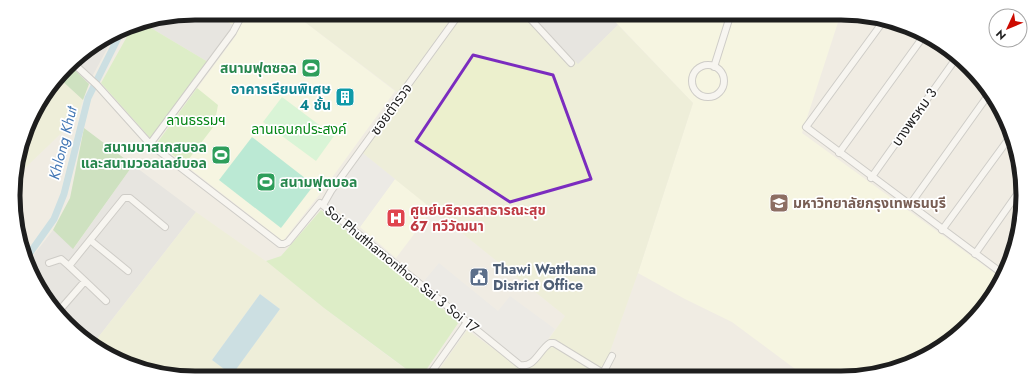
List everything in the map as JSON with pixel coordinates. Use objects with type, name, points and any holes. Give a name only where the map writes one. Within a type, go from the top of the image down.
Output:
[{"type":"street","points":[[150,144],[232,32],[239,20]]},
{"type":"street","name":"ซอยตำรวจ","points":[[324,205],[331,191],[455,20]]},
{"type":"street","points":[[531,20],[571,64]]},
{"type":"street","points":[[714,67],[729,20]]},
{"type":"street","points":[[881,25],[807,124],[806,128],[871,178],[999,271]]},
{"type":"street","points":[[839,153],[921,40]]},
{"type":"street","name":"บางพรหม 3","points":[[871,178],[953,61]]},
{"type":"street","name":"Soi Phutthamonthon Sai 3 Soi 17","points":[[77,67],[97,85],[150,144],[280,244],[288,242],[320,202],[520,365],[528,365],[533,362],[550,342],[600,371]]},
{"type":"street","points":[[701,67],[714,67],[722,74],[723,87],[718,94],[712,97],[701,96],[694,88],[692,83],[693,75],[701,67]]},
{"type":"street","points":[[909,206],[987,99]]},
{"type":"street","points":[[942,230],[1007,141]]},
{"type":"street","points":[[975,254],[1016,196]]},
{"type":"street","points":[[69,266],[121,201],[127,197],[165,227]]},
{"type":"street","points":[[90,240],[128,271]]},
{"type":"street","points":[[49,263],[61,259],[106,301]]},
{"type":"street","points":[[61,308],[85,281]]},
{"type":"street","points":[[432,371],[467,322]]},
{"type":"street","name":"Soi Phutthamonthon Sai 3 Soi 17","points":[[604,371],[612,356]]},
{"type":"highlighted area","points":[[473,55],[553,75],[591,179],[510,202],[416,141]]},
{"type":"shaded area","points":[[184,20],[225,20],[233,25],[208,62],[148,26]]},
{"type":"shaded area","points":[[225,20],[236,20],[233,25]]},
{"type":"shaded area","points":[[244,20],[302,20],[395,91],[323,190],[283,241],[157,143],[235,37]]},
{"type":"shaded area","points":[[302,20],[532,20],[578,64],[618,25],[693,103],[638,273],[603,371],[527,371],[565,316],[360,151],[400,94]]},
{"type":"shaded area","points":[[532,20],[613,20],[618,25],[578,65]]},
{"type":"shaded area","name":"มหาวิทยาลัยกรุงเทพธนบุรี","points":[[614,20],[839,20],[802,133],[997,275],[980,302],[965,320],[947,335],[908,358],[875,368],[852,371],[798,371],[732,322],[685,299],[638,273],[693,103]]},
{"type":"shaded area","points":[[110,42],[93,75],[89,84],[74,69],[89,56]]},
{"type":"shaded area","points":[[63,81],[83,100],[77,118],[22,171],[23,161],[33,128],[50,98]]},
{"type":"shaded area","points":[[360,151],[395,179],[360,227],[325,200]]},
{"type":"shaded area","points":[[133,165],[196,212],[96,340],[71,320],[56,302],[38,273],[31,258],[53,230],[74,248]]},
{"type":"shaded area","name":"ศูนย์บริการสาธารณะสุข 67 ทวีวัฒนา","points":[[395,179],[433,209],[396,258],[360,227]]},
{"type":"shaded area","points":[[196,212],[270,264],[324,308],[408,371],[234,371],[280,309],[260,294],[212,360],[228,371],[184,371],[161,368],[139,362],[118,353],[96,340]]},
{"type":"shaded area","points":[[439,263],[498,311],[510,296],[555,329],[534,359],[520,361],[424,281]]},
{"type":"shaded area","points":[[467,330],[525,371],[438,371]]},
{"type":"green space","points":[[148,26],[208,62],[150,138],[101,83],[129,33]]},
{"type":"green space","points":[[74,69],[89,84],[83,100],[63,81]]},
{"type":"green space","name":"ลานธรรมฯ","points":[[197,88],[218,105],[214,126],[185,164],[157,143]]},
{"type":"green space","name":"ลานเอนกประสงค์","points":[[282,97],[334,136],[316,161],[263,122]]},
{"type":"green space","points":[[84,128],[133,165],[73,249],[53,230],[70,198]]},
{"type":"green space","name":"สนามฟุตบอล","points":[[252,137],[314,185],[281,228],[219,180]]},
{"type":"green space","points":[[321,210],[459,322],[425,371],[409,371],[324,308],[266,261],[281,256]]},
{"type":"water","points":[[260,294],[280,309],[235,371],[227,371],[212,360]]},
{"type":"waterway","name":"Khlong Khut","points":[[30,253],[54,219],[64,194],[88,98],[118,38]]},
{"type":"place","name":"สนามฟุตซอล","points":[[311,68]]},
{"type":"place","name":"อาคารเรียนพิเศษ 4 ชั้น","points":[[345,97]]},
{"type":"place","name":"สนามบาสเกสบอล และสนามวอลเลย์บอล","points":[[221,155]]},
{"type":"place","name":"สนามฟุตบอล","points":[[266,182]]},
{"type":"place","name":"มหาวิทยาลัยกรุงเทพธนบุรี","points":[[779,203]]},
{"type":"place","name":"ศูนย์บริการสาธารณะสุข 67 ทวีวัฒนา","points":[[396,218]]},
{"type":"place","name":"Thawi Watthana District Office","points":[[479,277]]}]
